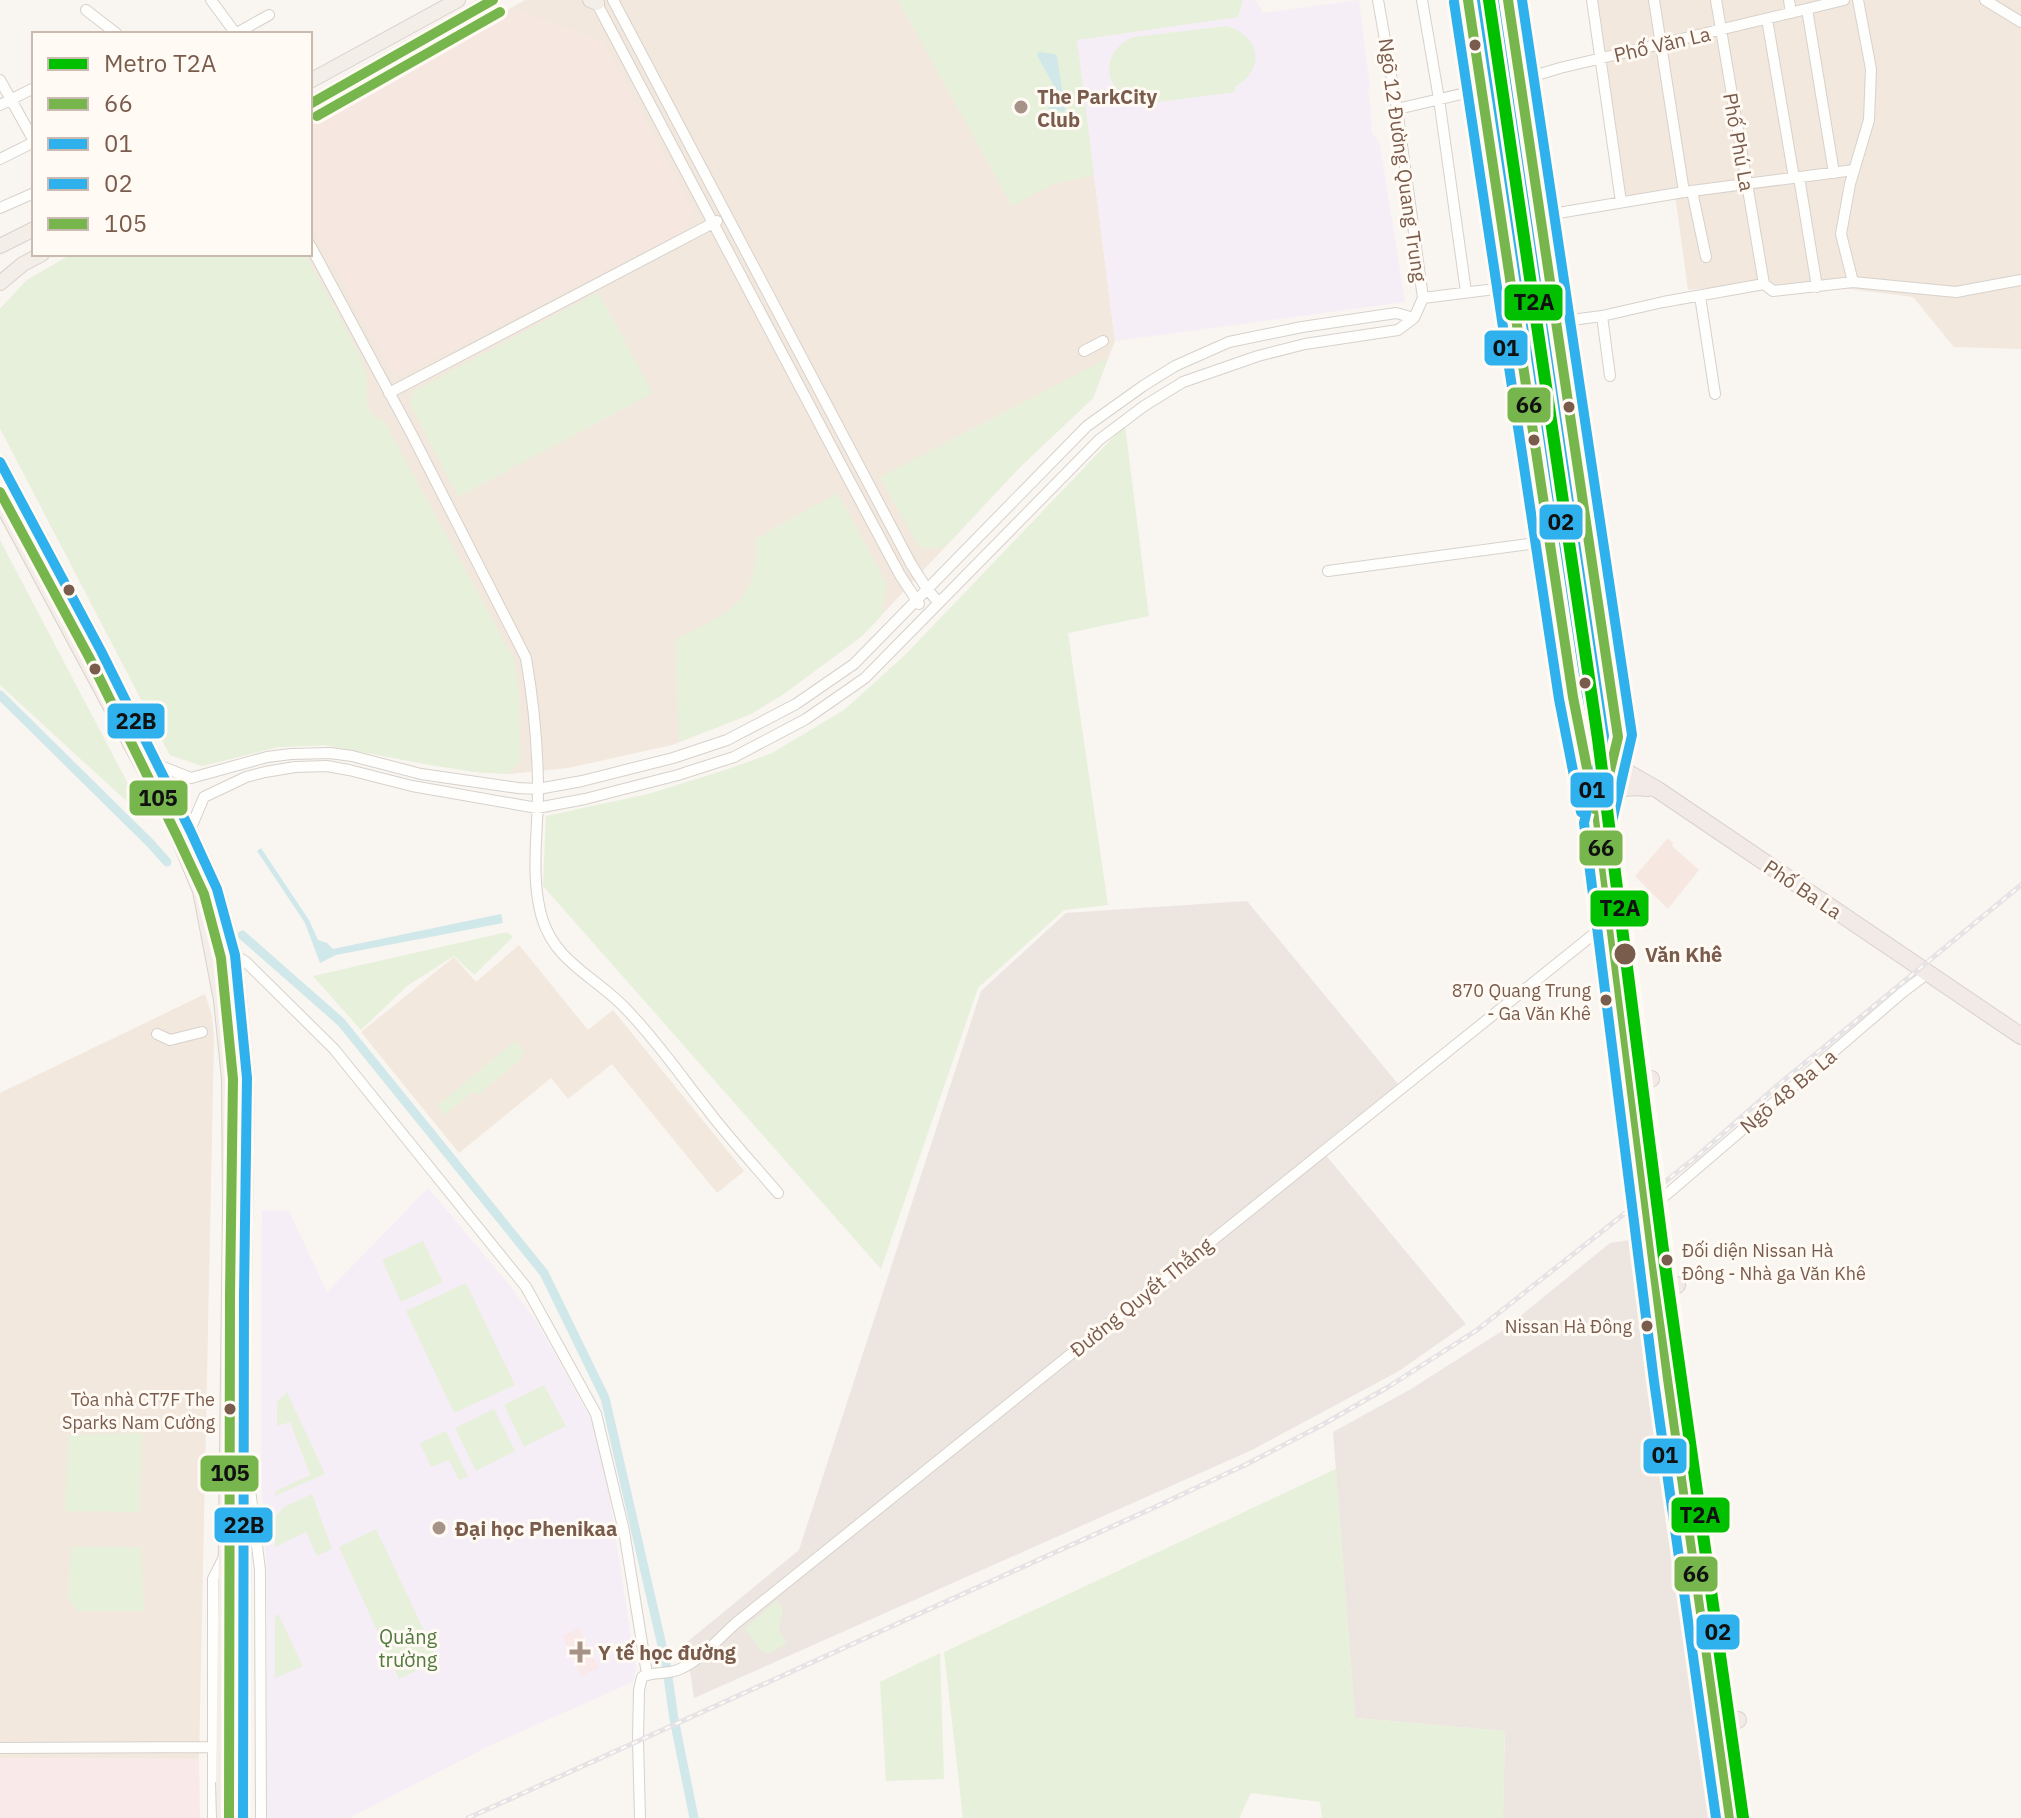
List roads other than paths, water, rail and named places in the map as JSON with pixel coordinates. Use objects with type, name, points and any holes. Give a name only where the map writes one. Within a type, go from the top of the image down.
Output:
[{"type":"highway","points":[[1468,0],[1573,697],[1613,887],[1610,921],[1629,1083],[1730,1818]]},
{"type":"highway","points":[[1508,0],[1618,737],[1634,769],[1658,790]]},
{"type":"highway","points":[[1598,821],[1618,737]]},
{"type":"highway","name":"Phố Ba La","points":[[1583,747],[1658,790],[2021,1036]]},
{"type":"highway","points":[[1598,821],[1609,795],[1615,791],[1634,786],[1658,790]]},
{"type":"highway","points":[[1629,1083],[1651,1079]]},
{"type":"highway","points":[[1657,1289],[1677,1285]]},
{"type":"highway","points":[[1716,1721],[1738,1720]]},
{"type":"main road","points":[[312,80],[458,0]]},
{"type":"main road","points":[[312,103],[493,0]]},
{"type":"main road","points":[[0,246],[32,230]]},
{"type":"main road","points":[[0,283],[38,256]]},
{"type":"main road","points":[[0,462],[101,651],[190,830],[217,889],[235,955],[247,1078],[243,1818]]},
{"type":"main road","points":[[0,501],[169,816],[200,891],[221,1000],[229,1079],[227,1551],[223,1782],[216,1816]]},
{"type":"main road","points":[[12,520],[26,512]]},
{"type":"main road","points":[[228,1326],[244,1326]]},
{"type":"street","points":[[211,0],[235,32]]},
{"type":"street","points":[[613,0],[911,564],[939,603]]},
{"type":"street","name":"Ngõ 12 Đường Quang Trung","points":[[1378,0],[1397,109],[1423,298],[1414,318]]},
{"type":"street","points":[[1422,0],[1466,292]]},
{"type":"street","points":[[1592,0],[1621,202]]},
{"type":"street","points":[[1654,0],[1688,191],[1706,257]]},
{"type":"street","name":"Phố Phú La","points":[[1716,0],[1764,284]]},
{"type":"street","points":[[1789,0],[1791,13]]},
{"type":"street","name":"Phố Văn La","points":[[1397,109],[1482,91],[1560,68],[1844,0]]},
{"type":"street","points":[[1853,282],[1841,234],[1854,170],[1869,120],[1871,69],[1858,0]]},
{"type":"street","points":[[1985,0],[2021,22]]},
{"type":"street","points":[[594,1],[900,575],[928,614]]},
{"type":"street","points":[[1807,9],[1834,173]]},
{"type":"street","points":[[86,10],[114,32]]},
{"type":"street","points":[[239,32],[269,15]]},
{"type":"street","points":[[1767,19],[1817,287]]},
{"type":"street","points":[[0,80],[32,137]]},
{"type":"street","points":[[0,105],[32,89]]},
{"type":"street","points":[[0,159],[32,142]]},
{"type":"street","points":[[1540,216],[1688,191],[1854,170]]},
{"type":"street","points":[[0,208],[32,194]]},
{"type":"street","points":[[389,393],[729,216]]},
{"type":"street","points":[[312,249],[526,658],[532,690],[538,789],[535,839],[537,896],[553,941],[564,958],[625,1007],[709,1113],[778,1193]]},
{"type":"street","points":[[1556,322],[1764,284],[1773,291],[1853,282],[1956,292],[2021,280]]},
{"type":"street","points":[[1423,298],[1511,287]]},
{"type":"street","points":[[1700,296],[1715,394]]},
{"type":"street","points":[[158,765],[191,778],[267,757],[330,753],[421,774],[538,789],[658,762],[727,740],[796,704],[854,664],[1087,426],[1175,366],[1229,342],[1302,327],[1396,313],[1414,318]]},
{"type":"street","points":[[1602,316],[1610,376]]},
{"type":"street","points":[[190,830],[204,797],[246,777],[295,767],[327,766],[412,786],[537,808],[585,799],[734,757],[806,719],[865,678],[1099,440],[1144,406],[1183,382],[1258,356],[1305,344],[1398,330],[1414,318]]},
{"type":"street","points":[[1084,351],[1103,341]]},
{"type":"street","points":[[1328,571],[1588,536]]},
{"type":"street","name":"Đường Quyết Thắng","points":[[651,1674],[673,1672],[688,1665],[736,1623],[1610,921]]},
{"type":"street","points":[[235,955],[246,962],[334,1049],[526,1287],[596,1414],[624,1531],[651,1674],[642,1677],[639,1690],[640,1818]]},
{"type":"street","name":"Ngõ 48 Ba La","points":[[1647,1209],[1928,973]]},
{"type":"street","points":[[157,1034],[170,1040],[202,1032]]},
{"type":"street","points":[[227,1551],[213,1579],[212,1747],[216,1816],[261,1814],[260,1570],[244,1438]]},
{"type":"street","points":[[0,1748],[212,1747]]},
{"type":"water","points":[[1039,52],[1057,56],[1064,112],[1049,109],[1042,97],[1055,88],[1037,55]]},
{"type":"water","points":[[261,848],[309,920],[318,940],[333,949],[501,914],[503,923],[336,955],[320,963],[305,923],[257,851]]},
{"type":"waterway","points":[[0,695],[167,862]]},
{"type":"waterway","points":[[242,935],[341,1022],[544,1273],[605,1398],[666,1663],[694,1818]]},
{"type":"railway","points":[[468,1818],[1247,1464],[1388,1387],[1477,1330],[1695,1158],[1778,1085],[2021,885]]},
{"type":"railway","points":[[1632,1045],[1645,1099]]},
{"type":"metro line","name":"T2A","points":[[1489,0],[1598,739],[1664,1258],[1743,1818]]},
{"type":"place","name":"The ParkCity Club","points":[[1021,107]]},
{"type":"place","name":"Văn Khê","points":[[1625,954]]},
{"type":"place","name":"870 Quang Trung - Ga Văn Khê","points":[[1606,1000]]},
{"type":"place","name":"Đối diện Nissan Hà Đông - Nhà ga Văn Khê","points":[[1667,1260]]},
{"type":"place","name":"Nissan Hà Đông","points":[[1647,1326]]},
{"type":"place","name":"Tòa nhà CT7F The Sparks Nam Cường","points":[[230,1409]]},
{"type":"place","name":"Đại học Phenikaa","points":[[439,1528]]},
{"type":"place","name":"Y tế học đường","points":[[580,1652]]},
{"type":"park label","name":"Quảng trường","points":[[408,1648]]}]
